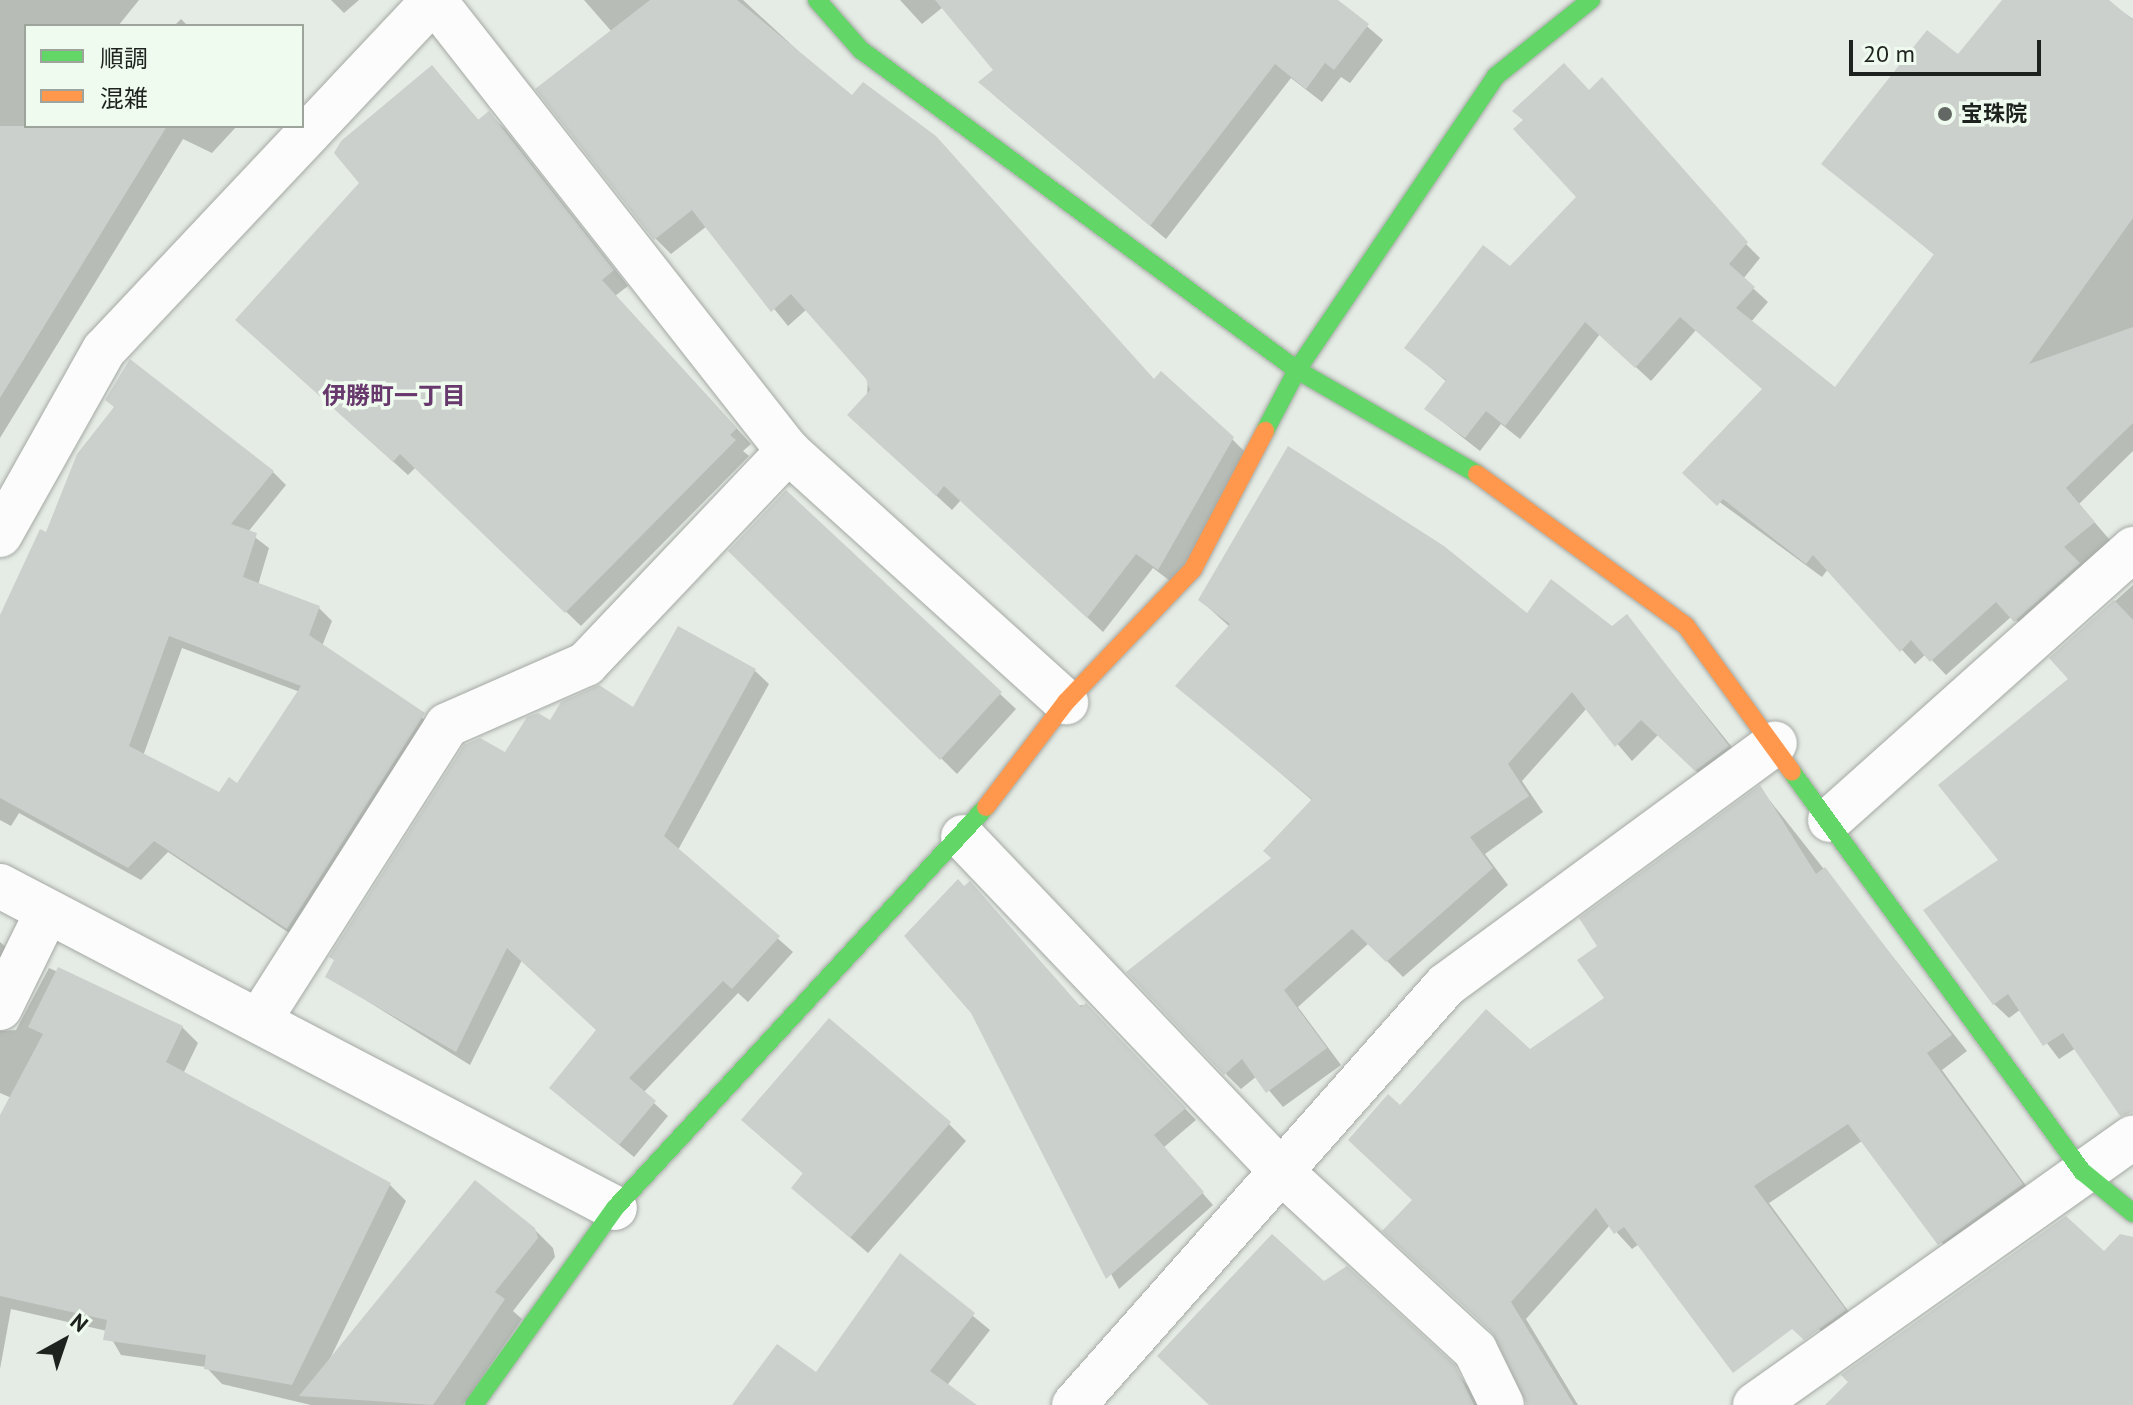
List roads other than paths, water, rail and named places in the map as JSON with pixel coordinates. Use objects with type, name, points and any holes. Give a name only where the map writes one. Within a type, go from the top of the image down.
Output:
[{"type":"street","points":[[0,535],[104,350],[434,0],[788,451],[1066,702]]},
{"type":"street","points":[[817,0],[861,50],[1297,370],[1488,480],[1686,626],[1775,743],[2083,1172],[2133,1213]]},
{"type":"street","points":[[474,1405],[615,1208],[963,837],[1066,702],[1193,569],[1297,370],[1496,76],[1591,0]]},
{"type":"street","points":[[260,1019],[447,725],[586,664],[788,451]]},
{"type":"street","points":[[1830,820],[2133,549]]},
{"type":"street","points":[[1074,1405],[1284,1174],[1446,985],[1775,743]]},
{"type":"street","points":[[963,837],[1284,1174],[1475,1350],[1502,1405]]},
{"type":"street","points":[[0,886],[260,1019],[615,1208]]},
{"type":"street","points":[[0,1008],[47,912]]},
{"type":"street","points":[[1755,1405],[2133,1137]]},
{"type":"place","name":"宝珠院","points":[[1945,114]]},
{"type":"district","name":"伊勝町一丁目","points":[[394,396]]}]
